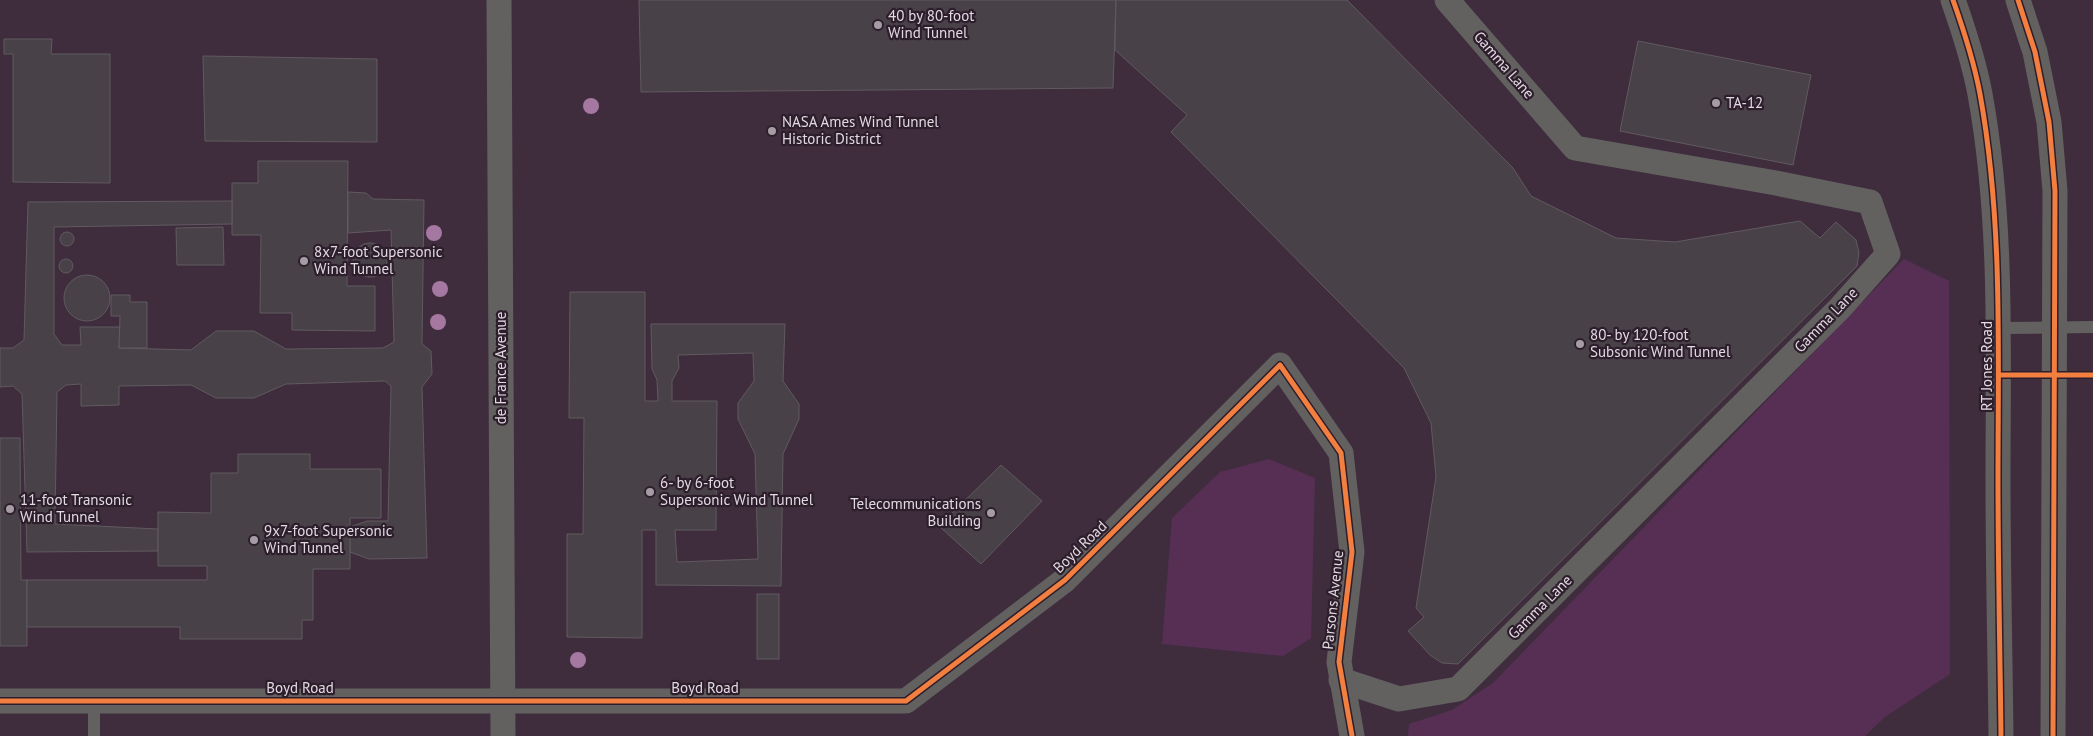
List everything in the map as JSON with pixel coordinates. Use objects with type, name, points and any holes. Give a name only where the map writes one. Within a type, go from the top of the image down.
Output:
[{"type":"street","name":"de France Avenue","points":[[499,0],[503,736]]},
{"type":"street","name":"Gamma Lane","points":[[1341,680],[1399,698],[1458,688],[1840,308],[1888,254],[1870,202],[1575,148],[1447,0]]},
{"type":"street","name":"RT Jones Road","points":[[1953,0],[1970,49],[1980,94],[1993,196],[2000,328],[1998,478],[2001,736]]},
{"type":"street","points":[[2018,0],[2035,52],[2049,122],[2055,191],[2056,329],[2053,736]]},
{"type":"street","name":"Boyd Road","points":[[0,701],[906,700],[1065,580],[1280,365]]},
{"type":"street","name":"Parsons Avenue","points":[[1280,365],[1341,453],[1352,552],[1339,662],[1352,736]]},
{"type":"lane","points":[[2000,328],[2093,328]]},
{"type":"lane","points":[[94,700],[94,736]]},
{"type":"shaded area","points":[[0,0],[2093,0],[2093,736],[0,736]]},
{"type":"shaded area","points":[[1904,259],[1949,281],[1950,674],[1885,717],[1865,736],[1408,736],[1409,724],[1452,710],[1493,683]]},
{"type":"shaded area","points":[[1269,459],[1315,478],[1311,638],[1283,656],[1162,644],[1172,518],[1220,472]]},
{"type":"building","name":"40 by 80-foot Wind Tunnel","points":[[639,0],[1116,0],[1113,88],[641,92]]},
{"type":"building","name":"80- by 120-foot Subsonic Wind Tunnel","points":[[1116,0],[1347,0],[1513,168],[1531,196],[1616,238],[1675,242],[1800,221],[1820,238],[1836,222],[1856,240],[1859,253],[1857,266],[1458,664],[1442,663],[1430,655],[1408,631],[1424,617],[1416,608],[1436,477],[1431,423],[1404,368],[1171,132],[1187,115],[1115,50]]},
{"type":"building","points":[[4,39],[52,39],[51,54],[110,54],[110,183],[13,182],[13,54],[4,54]]},
{"type":"building","name":"TA-12","points":[[1638,41],[1811,75],[1793,165],[1620,131]]},
{"type":"building","points":[[203,56],[377,59],[377,142],[205,141]]},
{"type":"building","name":"8x7-foot Supersonic Wind Tunnel","points":[[258,161],[348,161],[347,286],[375,286],[375,331],[292,330],[292,313],[260,313],[261,235],[232,235],[232,183],[258,183]]},
{"type":"building","points":[[348,192],[366,193],[373,199],[424,200],[422,344],[431,351],[432,374],[422,387],[427,558],[369,559],[350,552],[350,527],[367,521],[388,521],[391,386],[385,381],[286,384],[254,398],[216,398],[191,385],[119,386],[119,405],[81,406],[81,384],[66,385],[57,392],[55,524],[158,529],[158,551],[27,552],[22,394],[13,386],[0,387],[0,348],[13,348],[24,340],[28,202],[232,201],[232,224],[54,227],[54,334],[62,345],[81,345],[80,327],[120,327],[119,348],[191,350],[216,331],[254,331],[286,349],[383,348],[394,342],[391,230],[348,233]]},
{"type":"building","points":[[223,227],[224,265],[177,265],[176,228]]},
{"type":"building","points":[[64,232],[70,232],[74,239],[70,246],[64,246],[60,242],[60,236]]},
{"type":"building","points":[[370,243],[382,248],[387,260],[382,272],[370,277],[358,272],[353,260],[358,248]]},
{"type":"building","points":[[63,259],[69,259],[73,266],[69,273],[63,273],[59,269],[59,263]]},
{"type":"building","points":[[87,275],[100,279],[106,285],[110,298],[106,311],[100,317],[87,321],[74,317],[68,311],[64,298],[68,285],[74,279]]},
{"type":"building","name":"6- by 6-foot Supersonic Wind Tunnel","points":[[570,292],[645,292],[645,401],[658,401],[657,380],[652,369],[651,324],[785,324],[783,381],[799,404],[799,419],[783,454],[781,586],[656,585],[656,530],[642,530],[642,638],[567,637],[567,534],[583,534],[584,418],[569,418]],"holes":[[[753,353],[754,381],[738,403],[738,419],[755,454],[758,559],[677,562],[675,530],[716,530],[717,401],[672,401],[672,381],[679,368],[678,355]]]},
{"type":"building","points":[[111,295],[130,295],[130,302],[147,302],[147,348],[119,348],[120,316],[111,316]]},
{"type":"building","name":"11-foot Transonic Wind Tunnel","points":[[0,438],[20,438],[21,580],[27,580],[27,646],[0,646]]},
{"type":"building","name":"9x7-foot Supersonic Wind Tunnel","points":[[238,454],[310,454],[310,469],[381,469],[381,518],[350,518],[350,569],[313,569],[313,620],[302,620],[302,639],[180,639],[180,627],[27,627],[27,580],[207,580],[207,566],[158,566],[158,512],[211,513],[211,473],[238,473]]},
{"type":"building","name":"Telecommunications Building","points":[[1001,465],[1042,501],[981,564],[939,526]]},
{"type":"building","points":[[757,594],[779,594],[779,659],[757,659]]},
{"type":"cycle path","points":[[1953,0],[1975,70],[1993,190],[1998,286],[2001,736]]},
{"type":"cycle path","points":[[2018,0],[2035,52],[2049,122],[2055,191],[2053,736]]},
{"type":"cycle path","points":[[0,701],[906,701],[1065,580],[1280,365],[1341,453],[1352,552],[1339,662],[1352,736]]},
{"type":"cycle path","points":[[2000,375],[2093,375]]},
{"type":"place","name":"40 by 80-foot Wind Tunnel","points":[[878,25]]},
{"type":"place","name":"TA-12","points":[[1716,103]]},
{"type":"place","name":"NASA Ames Wind Tunnel Historic District","points":[[772,131]]},
{"type":"place","name":"8x7-foot Supersonic Wind Tunnel","points":[[304,261]]},
{"type":"place","name":"80- by 120-foot Subsonic Wind Tunnel","points":[[1580,344]]},
{"type":"place","name":"6- by 6-foot Supersonic Wind Tunnel","points":[[650,492]]},
{"type":"place","name":"11-foot Transonic Wind Tunnel","points":[[10,509]]},
{"type":"place","name":"Telecommunications Building","points":[[991,513]]},
{"type":"place","name":"9x7-foot Supersonic Wind Tunnel","points":[[254,540]]}]
